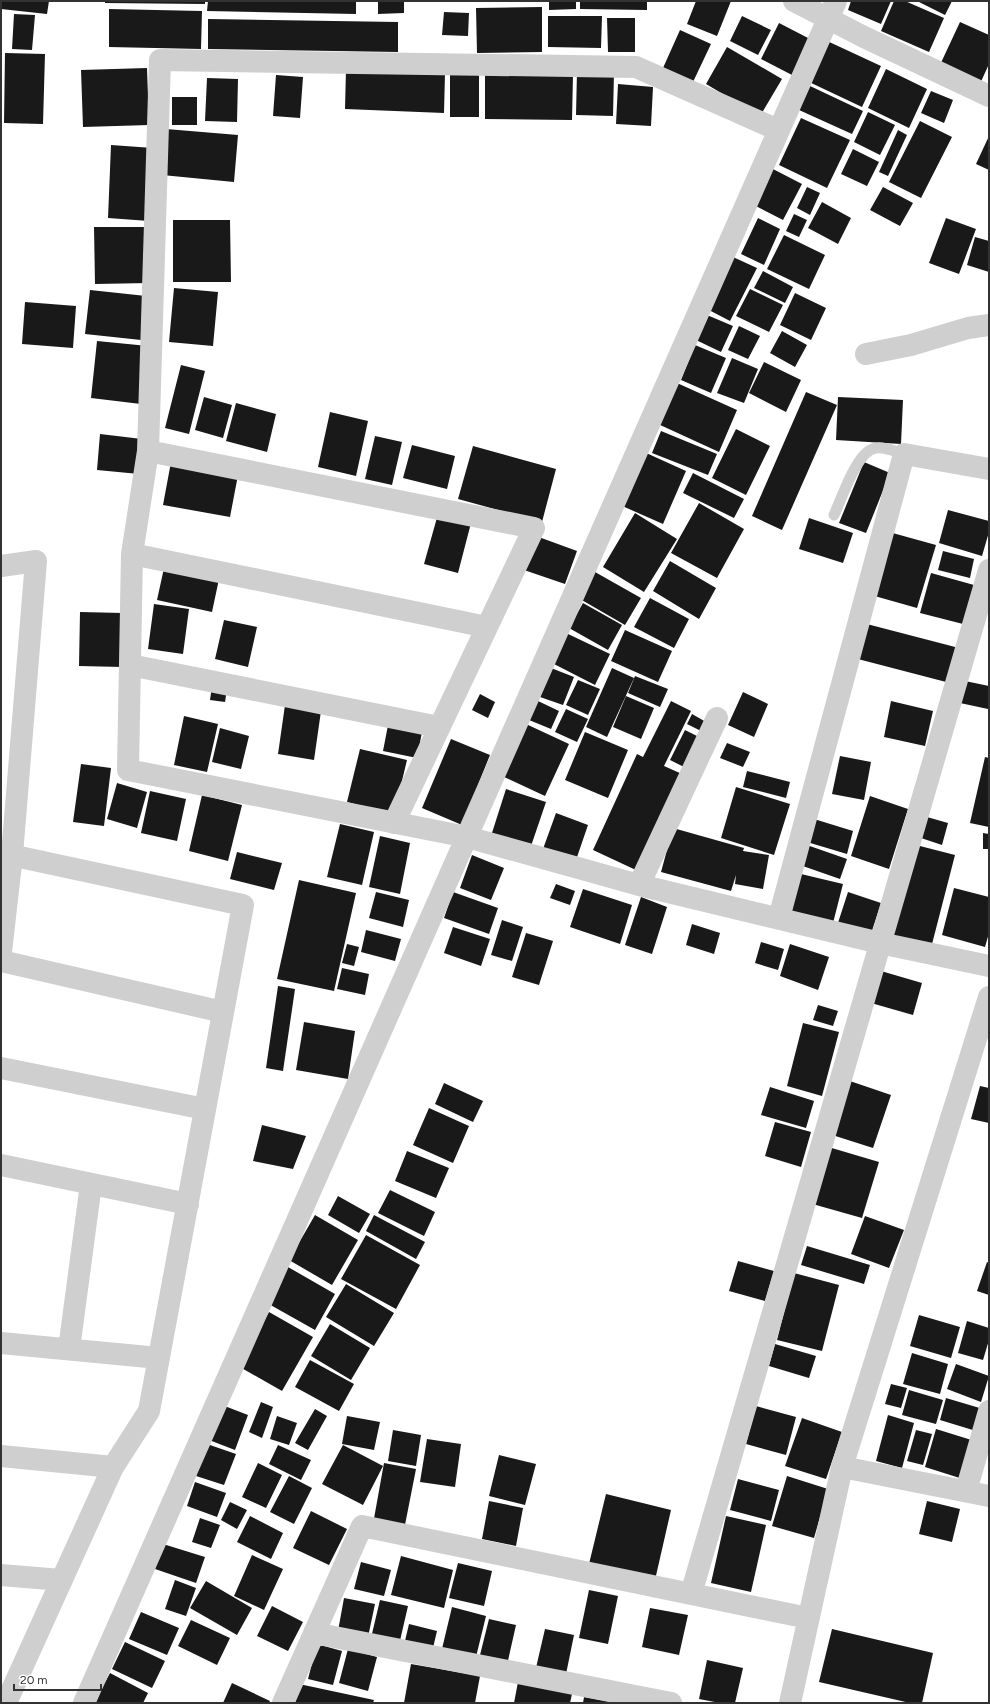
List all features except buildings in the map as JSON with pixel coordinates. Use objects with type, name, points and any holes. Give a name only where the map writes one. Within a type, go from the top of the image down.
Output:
[{"type":"street","points":[[794,1],[832,10],[989,96]]},
{"type":"street","points":[[84,1703],[832,10]]},
{"type":"street","points":[[778,130],[636,67],[160,60],[148,451],[132,554],[128,770],[467,837],[639,885],[880,943],[989,966]]},
{"type":"street","points":[[866,354],[911,345],[968,328],[989,325]]},
{"type":"street","points":[[148,451],[534,528],[394,823]]},
{"type":"street","points":[[778,918],[904,454],[989,469]]},
{"type":"street","points":[[132,554],[487,627]]},
{"type":"street","points":[[1,566],[36,561],[7,854],[1,952]]},
{"type":"street","points":[[691,1594],[989,570]]},
{"type":"street","points":[[130,665],[440,727]]},
{"type":"street","points":[[639,885],[717,718]]},
{"type":"street","points":[[5,1696],[113,1467],[149,1411],[243,905],[7,854]]},
{"type":"street","points":[[1,961],[224,1012]]},
{"type":"street","points":[[790,1703],[842,1467],[989,997]]},
{"type":"street","points":[[1,1068],[205,1109]]},
{"type":"street","points":[[1,1165],[188,1204]]},
{"type":"street","points":[[69,1349],[91,1184]]},
{"type":"street","points":[[1,1343],[159,1358]]},
{"type":"street","points":[[966,1491],[989,1411]]},
{"type":"street","points":[[1,1456],[113,1467]]},
{"type":"street","points":[[842,1467],[989,1496]]},
{"type":"street","points":[[282,1703],[362,1526],[808,1618]]},
{"type":"street","points":[[1,1575],[61,1580]]},
{"type":"street","points":[[314,1634],[671,1703]]},
{"type":"lane","points":[[834,515],[855,468],[869,450],[878,447],[904,454]]}]
